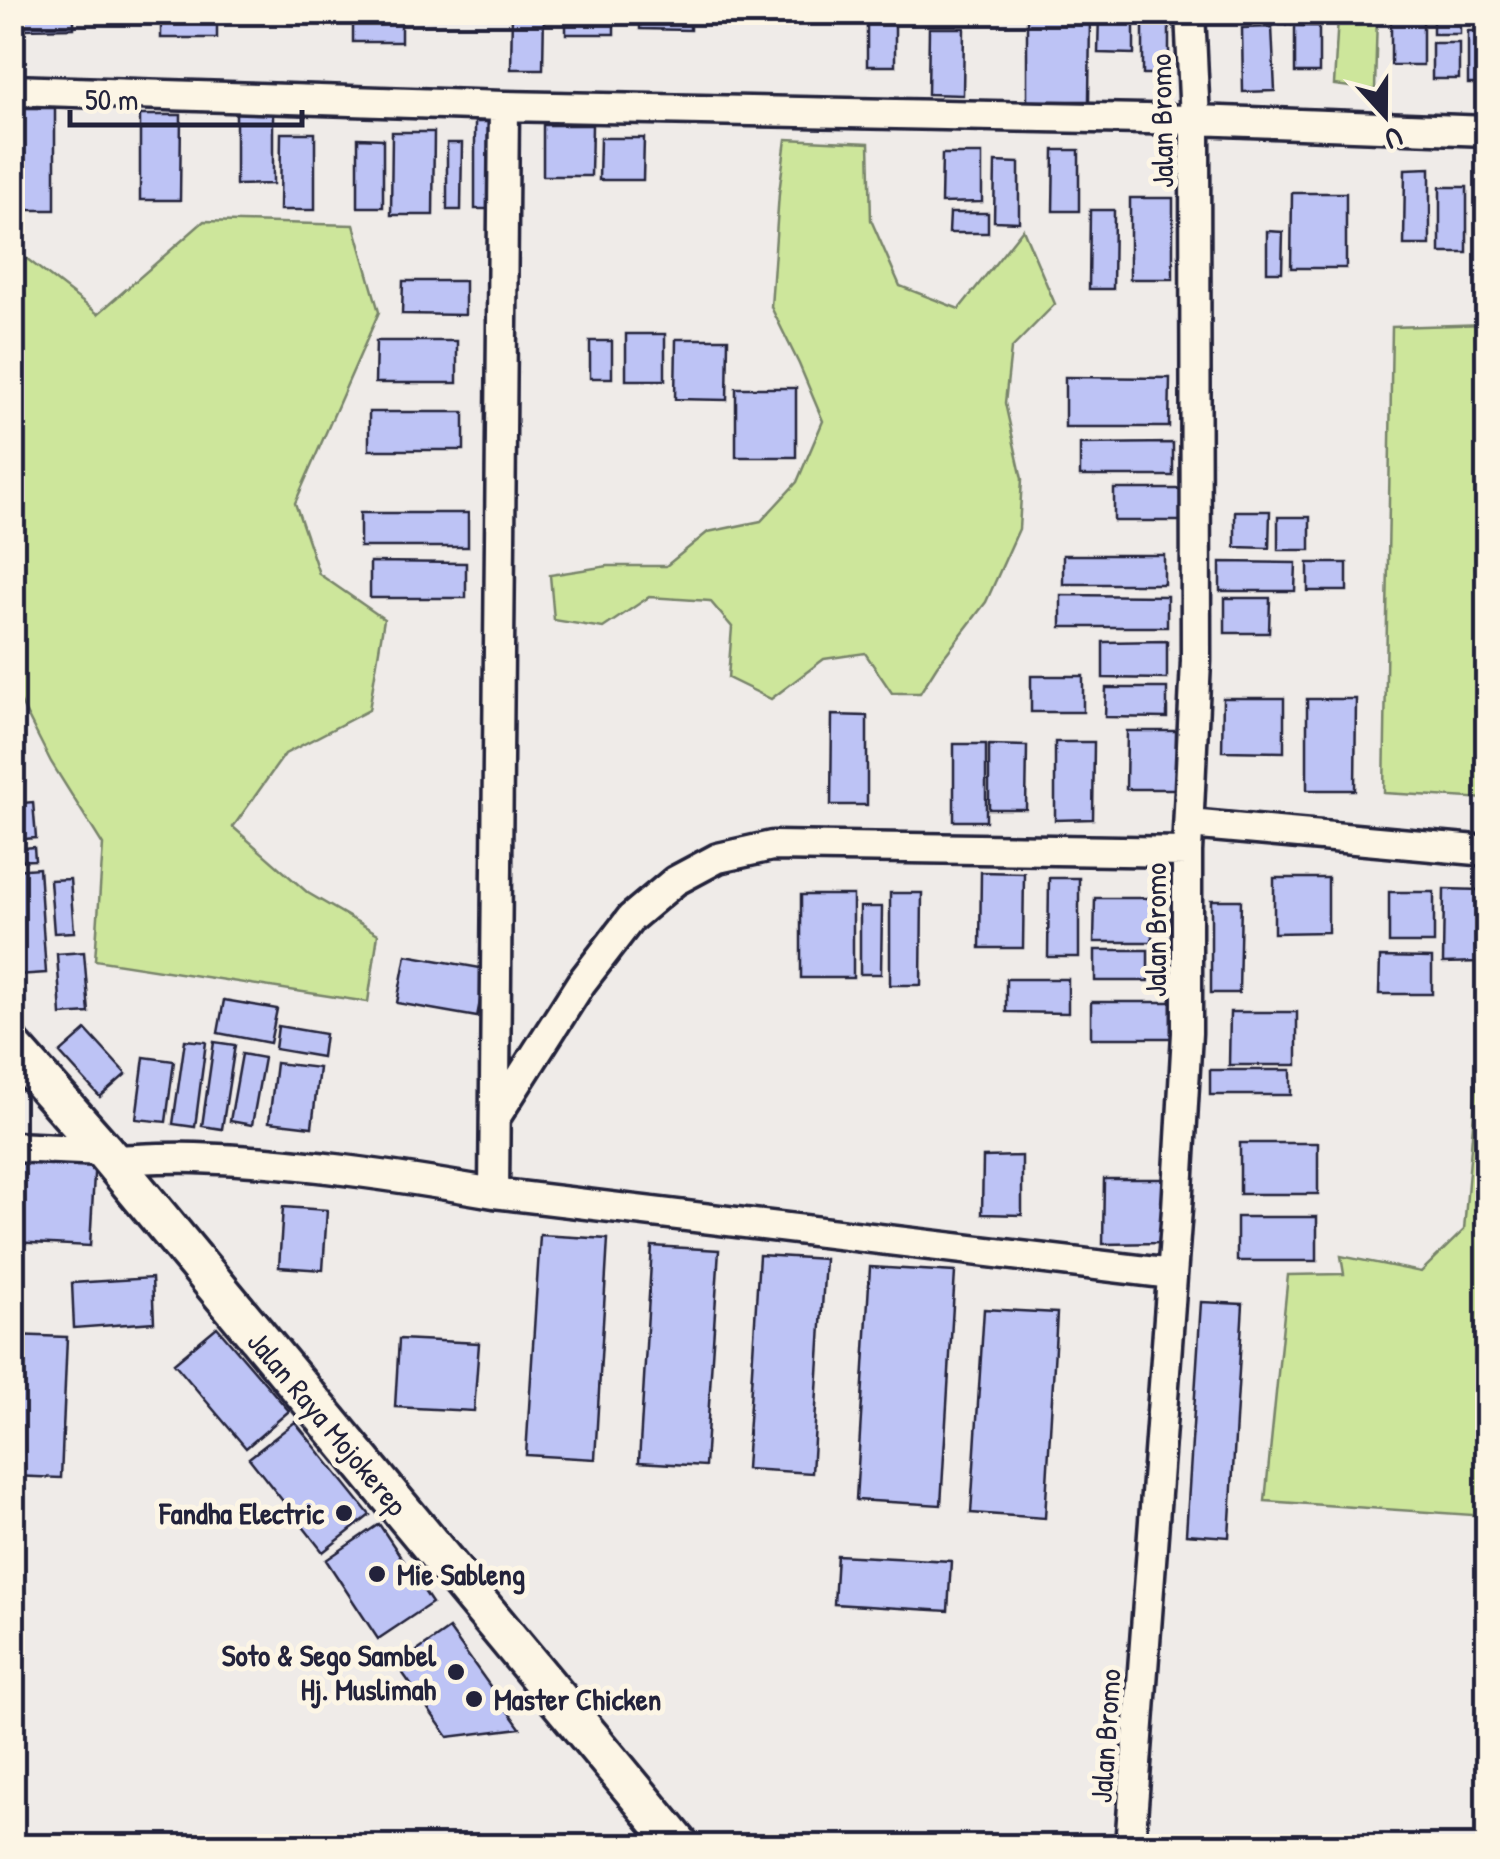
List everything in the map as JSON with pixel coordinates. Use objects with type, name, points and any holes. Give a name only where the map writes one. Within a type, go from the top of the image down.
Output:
[{"type":"main road","name":"Jalan Raya Mojokerep","points":[[12,1047],[108,1155],[680,1846]]},
{"type":"street","name":"Jalan Bromo","points":[[1130,1846],[1188,1033],[1188,838],[1196,662],[1195,120],[1190,12]]},
{"type":"street","points":[[12,90],[1488,131]]},
{"type":"street","points":[[494,1193],[504,106]]},
{"type":"street","points":[[494,1119],[581,983],[631,918],[675,881],[718,858],[772,846],[1188,838],[1488,852]]},
{"type":"street","points":[[12,1147],[308,1167],[1172,1274]]},
{"type":"green space","points":[[1334,13],[1377,13],[1375,90],[1334,85],[1338,17]]},
{"type":"green space","points":[[786,139],[869,143],[871,220],[900,286],[959,309],[1023,229],[1055,304],[1011,349],[1005,403],[1022,479],[1019,529],[986,602],[920,693],[892,693],[865,653],[824,659],[771,699],[728,678],[732,627],[710,601],[649,597],[603,628],[554,620],[550,575],[608,566],[666,566],[708,532],[761,521],[797,482],[823,421],[771,307]]},
{"type":"green space","points":[[204,221],[354,225],[379,312],[295,503],[319,574],[384,619],[369,710],[285,754],[233,827],[308,893],[378,934],[368,1002],[95,960],[103,845],[51,762],[13,687],[13,248],[98,314]]},
{"type":"green space","points":[[1487,324],[1487,799],[1384,793],[1392,327]]},
{"type":"green space","points":[[1477,1076],[1488,1080],[1487,1516],[1265,1501],[1288,1275],[1344,1274],[1341,1256],[1421,1272],[1464,1230]]},
{"type":"building","points":[[12,12],[23,12],[22,29],[12,29]]},
{"type":"building","points":[[23,12],[74,12],[74,28],[22,29]]},
{"type":"building","points":[[161,12],[217,12],[217,38],[161,38]]},
{"type":"building","points":[[353,12],[401,12],[401,42],[353,42]]},
{"type":"building","points":[[512,12],[544,12],[543,69],[511,69]]},
{"type":"building","points":[[566,12],[614,12],[614,34],[566,34]]},
{"type":"building","points":[[640,12],[690,12],[690,30],[640,29]]},
{"type":"building","points":[[867,12],[895,12],[895,66],[867,66]]},
{"type":"building","points":[[1143,12],[1169,12],[1169,74],[1143,74]]},
{"type":"building","points":[[1280,12],[1315,12],[1315,26],[1280,25]]},
{"type":"building","points":[[1391,12],[1423,12],[1423,65],[1391,65]]},
{"type":"building","points":[[1433,12],[1460,12],[1460,34],[1433,34]]},
{"type":"building","points":[[1099,13],[1134,13],[1134,54],[1098,53]]},
{"type":"building","points":[[1027,15],[1090,15],[1089,101],[1027,101]]},
{"type":"building","points":[[1295,26],[1319,26],[1319,73],[1295,73]]},
{"type":"building","points":[[1272,27],[1275,91],[1243,92],[1242,28]]},
{"type":"building","points":[[929,28],[964,28],[963,95],[928,94]]},
{"type":"building","points":[[1468,31],[1488,31],[1488,84],[1468,84]]},
{"type":"building","points":[[1432,43],[1459,43],[1459,79],[1432,79]]},
{"type":"building","points":[[236,106],[273,107],[273,184],[236,185]]},
{"type":"building","points":[[12,108],[55,108],[55,210],[12,210]]},
{"type":"building","points":[[140,115],[181,115],[180,200],[140,200]]},
{"type":"building","points":[[475,122],[493,122],[493,209],[475,209]]},
{"type":"building","points":[[543,125],[592,125],[591,176],[543,176]]},
{"type":"building","points":[[392,132],[434,132],[433,215],[391,215]]},
{"type":"building","points":[[281,133],[315,133],[315,210],[280,210]]},
{"type":"building","points":[[358,138],[383,139],[383,207],[358,207]]},
{"type":"building","points":[[600,138],[644,138],[643,180],[599,180]]},
{"type":"building","points":[[447,143],[462,143],[461,210],[447,210]]},
{"type":"building","points":[[1054,150],[1079,150],[1079,211],[1053,211]]},
{"type":"building","points":[[942,154],[982,154],[982,202],[941,203]]},
{"type":"building","points":[[995,162],[1019,163],[1019,222],[994,221]]},
{"type":"building","points":[[1430,168],[1430,245],[1404,245],[1405,169]]},
{"type":"building","points":[[1440,187],[1467,187],[1467,253],[1440,253]]},
{"type":"building","points":[[1292,193],[1346,193],[1346,268],[1291,268]]},
{"type":"building","points":[[1130,198],[1173,198],[1173,279],[1130,279]]},
{"type":"building","points":[[1090,210],[1114,210],[1113,289],[1089,289]]},
{"type":"building","points":[[950,213],[988,213],[988,233],[949,233]]},
{"type":"building","points":[[1267,231],[1283,232],[1282,272],[1267,272]]},
{"type":"building","points":[[403,281],[465,281],[465,315],[402,314]]},
{"type":"building","points":[[626,334],[665,334],[665,380],[626,380]]},
{"type":"building","points":[[676,339],[728,339],[727,400],[675,399]]},
{"type":"building","points":[[376,341],[457,341],[457,383],[375,383]]},
{"type":"building","points":[[590,341],[612,341],[612,378],[590,378]]},
{"type":"building","points":[[1065,377],[1170,378],[1169,427],[1065,427]]},
{"type":"building","points":[[736,388],[796,388],[796,457],[736,457]]},
{"type":"building","points":[[369,412],[464,412],[464,450],[369,450]]},
{"type":"building","points":[[1173,443],[1173,476],[1080,476],[1080,444]]},
{"type":"building","points":[[1114,489],[1184,489],[1183,521],[1114,521]]},
{"type":"building","points":[[1235,511],[1270,511],[1269,548],[1235,547]]},
{"type":"building","points":[[360,513],[468,513],[468,547],[360,547]]},
{"type":"building","points":[[1278,517],[1310,517],[1310,550],[1278,550]]},
{"type":"building","points":[[1063,555],[1164,555],[1164,584],[1063,584]]},
{"type":"building","points":[[370,562],[466,563],[466,598],[370,598]]},
{"type":"building","points":[[1220,562],[1296,563],[1295,591],[1220,591]]},
{"type":"building","points":[[1308,563],[1347,563],[1347,591],[1308,591]]},
{"type":"building","points":[[1061,595],[1167,596],[1167,627],[1061,627]]},
{"type":"building","points":[[1225,598],[1270,598],[1269,633],[1225,633]]},
{"type":"building","points":[[1167,641],[1167,679],[1103,678],[1103,642]]},
{"type":"building","points":[[1031,676],[1083,676],[1083,712],[1031,712]]},
{"type":"building","points":[[1106,688],[1167,688],[1167,718],[1105,717]]},
{"type":"building","points":[[1223,698],[1284,698],[1284,752],[1222,751]]},
{"type":"building","points":[[1307,699],[1356,699],[1355,790],[1307,790]]},
{"type":"building","points":[[832,715],[867,716],[867,805],[831,805]]},
{"type":"building","points":[[1127,731],[1176,731],[1176,789],[1126,789]]},
{"type":"building","points":[[1055,742],[1094,742],[1093,819],[1055,820]]},
{"type":"building","points":[[954,744],[986,744],[986,821],[954,821]]},
{"type":"building","points":[[989,745],[1027,746],[1026,809],[989,809]]},
{"type":"building","points":[[33,802],[36,838],[12,840],[12,804]]},
{"type":"building","points":[[34,847],[35,860],[12,861],[12,849]]},
{"type":"building","points":[[39,868],[46,973],[17,975],[12,870]]},
{"type":"building","points":[[981,872],[1024,873],[1023,948],[980,948]]},
{"type":"building","points":[[1049,878],[1079,878],[1079,957],[1048,957]]},
{"type":"building","points":[[1274,878],[1328,878],[1328,932],[1274,933]]},
{"type":"building","points":[[70,879],[74,932],[54,933],[50,880]]},
{"type":"building","points":[[1444,889],[1482,890],[1481,962],[1443,963]]},
{"type":"building","points":[[1389,892],[1434,892],[1434,943],[1389,943]]},
{"type":"building","points":[[890,893],[922,893],[921,985],[890,985]]},
{"type":"building","points":[[801,895],[853,895],[853,978],[801,978]]},
{"type":"building","points":[[1095,898],[1152,898],[1152,942],[1094,942]]},
{"type":"building","points":[[1211,900],[1241,900],[1239,993],[1211,993]]},
{"type":"building","points":[[860,907],[882,907],[881,974],[860,974]]},
{"type":"building","points":[[1095,950],[1148,950],[1148,981],[1095,981]]},
{"type":"building","points":[[84,952],[89,1013],[61,1015],[57,954]]},
{"type":"building","points":[[406,955],[486,969],[477,1017],[397,1003]]},
{"type":"building","points":[[1380,957],[1432,958],[1432,994],[1379,994]]},
{"type":"building","points":[[1006,979],[1068,979],[1068,1013],[1006,1012]]},
{"type":"building","points":[[224,1000],[277,1009],[270,1043],[218,1033]]},
{"type":"building","points":[[1091,1002],[1172,1002],[1172,1038],[1091,1038]]},
{"type":"building","points":[[1230,1012],[1297,1012],[1297,1065],[1229,1065]]},
{"type":"building","points":[[278,1026],[325,1034],[322,1057],[275,1049]]},
{"type":"building","points":[[86,1030],[126,1074],[100,1097],[60,1053]]},
{"type":"building","points":[[185,1040],[206,1042],[195,1127],[173,1124]]},
{"type":"building","points":[[214,1042],[235,1045],[222,1129],[202,1126]]},
{"type":"building","points":[[242,1054],[264,1058],[252,1125],[230,1121]]},
{"type":"building","points":[[144,1057],[174,1061],[166,1122],[136,1119]]},
{"type":"building","points":[[276,1063],[319,1068],[312,1127],[269,1122]]},
{"type":"building","points":[[1210,1070],[1291,1070],[1291,1095],[1210,1095]]},
{"type":"building","points":[[1240,1143],[1318,1143],[1318,1194],[1240,1194]]},
{"type":"building","points":[[12,1153],[95,1157],[90,1246],[12,1242]]},
{"type":"building","points":[[1022,1156],[1022,1215],[982,1214],[983,1157]]},
{"type":"building","points":[[1104,1179],[1163,1179],[1163,1243],[1103,1244]]},
{"type":"building","points":[[283,1207],[327,1210],[323,1270],[279,1267]]},
{"type":"building","points":[[1237,1217],[1317,1217],[1317,1261],[1237,1261]]},
{"type":"building","points":[[540,1235],[608,1239],[595,1459],[526,1455]]},
{"type":"building","points":[[652,1246],[719,1250],[705,1466],[639,1462]]},
{"type":"building","points":[[759,1255],[825,1259],[812,1473],[746,1469]]},
{"type":"building","points":[[870,1267],[955,1272],[941,1505],[856,1500]]},
{"type":"building","points":[[152,1278],[154,1322],[74,1328],[72,1283]]},
{"type":"building","points":[[1201,1302],[1243,1304],[1229,1537],[1186,1534]]},
{"type":"building","points":[[984,1309],[1057,1313],[1045,1518],[971,1513]]},
{"type":"building","points":[[217,1327],[289,1411],[246,1448],[174,1363]]},
{"type":"building","points":[[12,1335],[67,1337],[61,1478],[12,1476]]},
{"type":"building","points":[[399,1339],[479,1343],[474,1411],[395,1407]]},
{"type":"building","points":[[295,1422],[370,1515],[323,1552],[249,1458]]},
{"type":"building","points":[[379,1524],[432,1603],[378,1639],[326,1560]]},
{"type":"building","points":[[837,1555],[951,1561],[948,1611],[834,1604]]},
{"type":"building","points":[[449,1629],[520,1728],[448,1737],[397,1665]]},
{"type":"place","name":"Fandha Electric","points":[[344,1513]]},
{"type":"place","name":"Mie Sableng","points":[[377,1574]]},
{"type":"place","name":"Soto & Sego Sambel Hj. Muslimah","points":[[456,1672]]},
{"type":"place","name":"Master Chicken","points":[[474,1699]]}]
